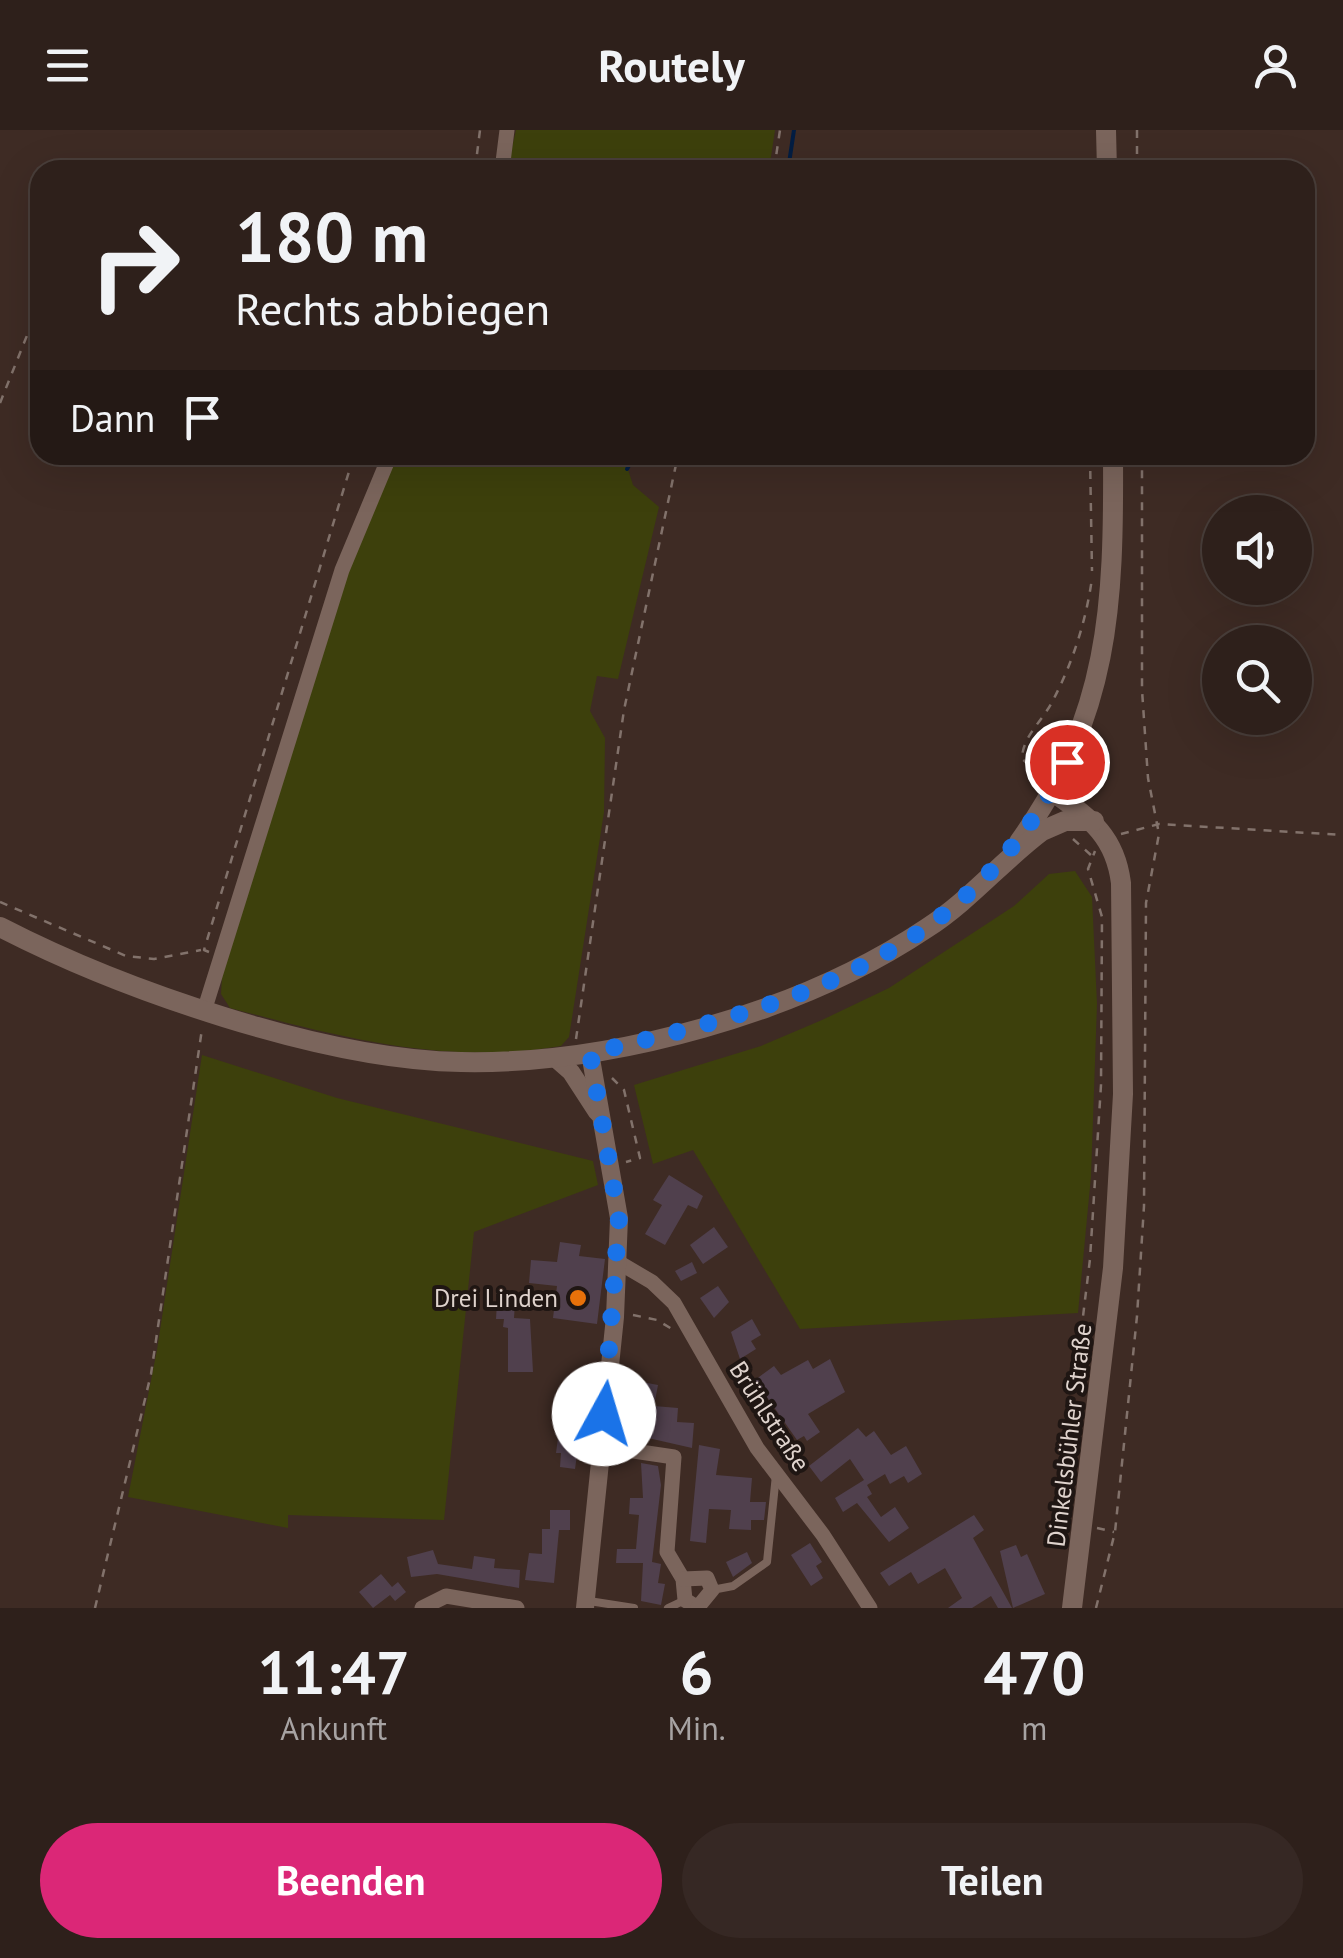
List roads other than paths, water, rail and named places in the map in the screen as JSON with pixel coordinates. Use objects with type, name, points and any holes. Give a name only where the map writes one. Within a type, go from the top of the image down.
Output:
[{"type":"main road","points":[[1106,130],[1107,160]]},
{"type":"main road","points":[[1009,856],[1054,788],[1078,740],[1099,670],[1114,546],[1113,465]]},
{"type":"main road","points":[[1054,788],[1101,829]]},
{"type":"main road","points":[[0,927],[132,986],[392,1056],[457,1062],[555,1058],[725,1020],[838,976],[927,928],[1042,831],[1065,821],[1101,829]]},
{"type":"main road","name":"Dinkelsbühler Straße","points":[[1072,1608],[1105,1354],[1123,1094],[1122,902],[1118,857],[1101,829]]},
{"type":"street","points":[[503,160],[507,130]]},
{"type":"street","points":[[205,1008],[212,953],[342,570],[386,465]]},
{"type":"street","points":[[584,1054],[602,1118],[619,1218],[615,1317],[585,1604]]},
{"type":"street","points":[[555,1058],[571,1072],[602,1118]]},
{"type":"street","name":"Brühlstraße","points":[[618,1262],[652,1282],[674,1303],[776,1474],[870,1608]]},
{"type":"street","points":[[600,1446],[674,1457],[667,1552],[694,1605],[712,1590],[706,1578],[683,1578]]},
{"type":"street","points":[[422,1608],[446,1596],[517,1608]]},
{"type":"lane","points":[[712,1590],[733,1586],[767,1562],[776,1474]]},
{"type":"lane","points":[[585,1604],[634,1608]]},
{"type":"lane","points":[[668,1608],[694,1605]]},
{"type":"waterway","points":[[790,160],[794,130]]},
{"type":"waterway","points":[[627,469],[629,465]]},
{"type":"place","name":"Drei Linden","points":[[578,1298]]}]
